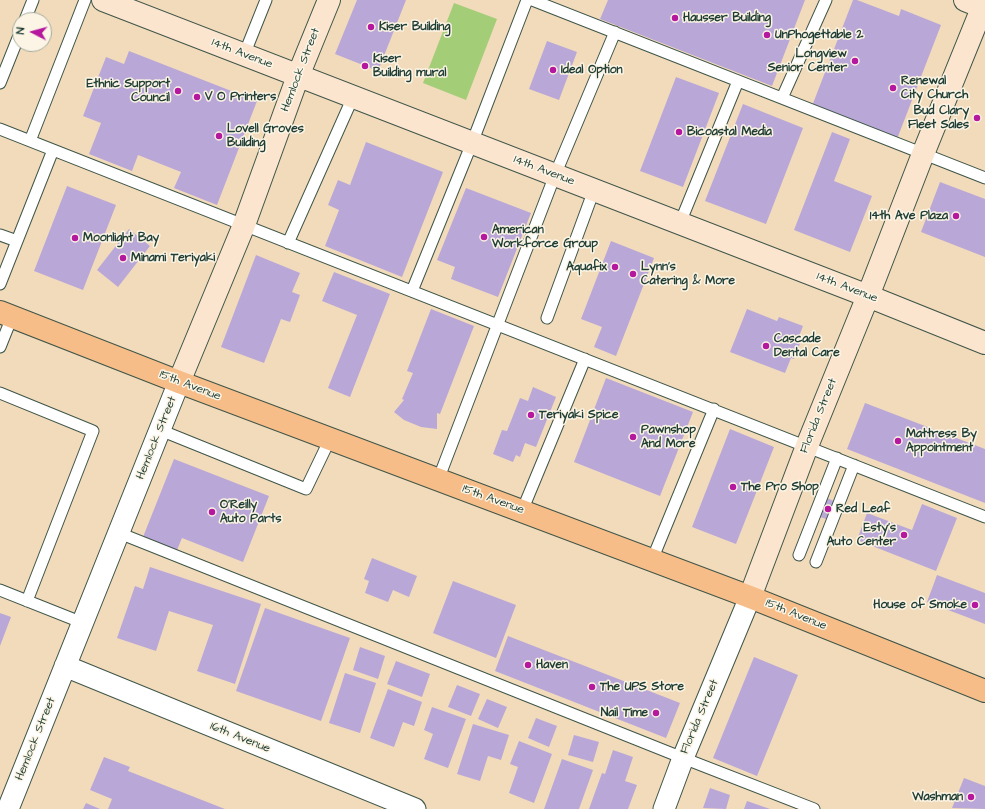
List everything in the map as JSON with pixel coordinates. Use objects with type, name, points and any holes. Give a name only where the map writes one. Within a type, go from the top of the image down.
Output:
[{"type":"main road","name":"15th Avenue","points":[[6,315],[179,382],[750,597],[985,691]]},
{"type":"street","name":"14th Avenue","points":[[103,0],[132,5],[244,55],[868,296],[985,344]]},
{"type":"street","name":"Hemlock Street","points":[[8,809],[179,382],[244,225],[298,76],[329,0]]},
{"type":"street","name":"Florida Street","points":[[664,809],[683,758],[750,597],[807,446],[868,296],[980,4]]},
{"type":"street","name":"16th Avenue","points":[[65,666],[415,809]]},
{"type":"lane","points":[[28,12],[33,0]]},
{"type":"lane","points":[[30,141],[85,0]]},
{"type":"lane","points":[[244,55],[266,0]]},
{"type":"lane","points":[[412,291],[472,143],[527,0]]},
{"type":"lane","points":[[532,0],[985,178]]},
{"type":"lane","points":[[782,98],[826,0]]},
{"type":"lane","points":[[438,480],[556,176],[615,32]]},
{"type":"lane","points":[[0,83],[12,52]]},
{"type":"lane","points":[[680,223],[738,81]]},
{"type":"lane","points":[[288,243],[353,97]]},
{"type":"lane","points":[[0,129],[985,517]]},
{"type":"lane","points":[[0,284],[53,150]]},
{"type":"lane","points":[[546,318],[594,190]]},
{"type":"lane","points":[[0,235],[17,241]]},
{"type":"lane","points":[[0,347],[6,315]]},
{"type":"lane","points":[[522,511],[585,359]]},
{"type":"lane","points":[[0,393],[93,431],[27,601]]},
{"type":"lane","points":[[652,560],[714,409]]},
{"type":"lane","points":[[160,430],[306,490],[330,439]]},
{"type":"lane","points":[[799,555],[837,458]]},
{"type":"lane","points":[[816,562],[854,465]]},
{"type":"lane","points":[[119,533],[814,809]]},
{"type":"lane","points":[[0,590],[83,623]]},
{"type":"green space","points":[[454,3],[497,19],[466,100],[423,83]]},
{"type":"building","name":"Kiser Building","points":[[357,0],[406,0],[378,71],[335,54]]},
{"type":"building","points":[[608,0],[805,0],[772,86],[600,19]]},
{"type":"building","points":[[853,0],[857,0],[899,16],[901,9],[941,25],[897,139],[812,106]]},
{"type":"building","name":"Ideal Option","points":[[547,41],[577,52],[559,100],[529,89]]},
{"type":"building","points":[[129,51],[257,101],[217,205],[174,188],[181,172],[138,155],[132,171],[89,154],[101,123],[83,116],[106,57],[124,64]]},
{"type":"building","name":"Bicoastal Media","points":[[676,77],[719,93],[683,187],[640,171]]},
{"type":"building","points":[[743,104],[803,128],[766,224],[705,201]]},
{"type":"building","points":[[832,132],[850,139],[834,181],[872,196],[850,252],[794,230]]},
{"type":"building","points":[[366,142],[443,172],[402,277],[325,246],[339,210],[328,205],[338,180],[350,185]]},
{"type":"building","name":"14th Ave Plaza","points":[[940,182],[985,199],[985,257],[921,232]]},
{"type":"building","name":"Moonlight Bay","points":[[67,186],[116,205],[83,290],[34,271]]},
{"type":"building","name":"American Workforce Group","points":[[466,188],[531,213],[498,297],[451,279],[455,267],[437,260]]},
{"type":"building","name":"Minami Teriyaki","points":[[129,229],[150,246],[118,287],[97,270]]},
{"type":"building","points":[[611,241],[654,258],[616,356],[594,347],[602,327],[581,319]]},
{"type":"building","points":[[256,255],[300,273],[292,292],[300,295],[290,322],[281,319],[264,363],[221,347]]},
{"type":"building","points":[[334,272],[390,294],[350,397],[328,388],[357,315],[322,301]]},
{"type":"building","points":[[431,309],[474,326],[440,414],[437,413],[437,429],[421,427],[404,420],[394,412],[404,400],[402,399],[413,373],[407,371]]},
{"type":"building","name":"Cascade Dental Care","points":[[747,309],[777,321],[779,317],[803,326],[798,339],[801,341],[794,359],[791,358],[785,373],[730,352]]},
{"type":"building","name":"Pawnshop And More","points":[[606,378],[693,412],[660,496],[574,462]]},
{"type":"building","name":"Teriyaki Spice","points":[[533,387],[556,397],[536,447],[525,443],[520,457],[516,455],[513,462],[493,454],[502,430],[507,431],[520,398],[528,401]]},
{"type":"building","points":[[865,403],[985,449],[985,503],[847,449]]},
{"type":"building","name":"The Pro Shop","points":[[730,429],[774,447],[736,544],[692,527]]},
{"type":"building","points":[[174,459],[269,496],[243,562],[182,538],[177,550],[143,537]]},
{"type":"building","name":"Red Leaf","points":[[827,498],[836,502],[829,520],[820,517]]},
{"type":"building","name":"Esty's Auto Center","points":[[922,504],[957,518],[936,571],[857,540],[867,513],[912,530]]},
{"type":"building","points":[[372,558],[417,576],[409,597],[393,590],[388,602],[365,593],[369,581],[364,579]]},
{"type":"building","points":[[150,567],[261,604],[235,684],[197,671],[213,625],[169,611],[156,651],[117,638],[135,586],[143,589]]},
{"type":"building","points":[[937,575],[985,593],[985,624],[927,602]]},
{"type":"building","points":[[453,581],[516,605],[496,658],[433,633]]},
{"type":"building","points":[[265,608],[350,638],[321,721],[236,691]]},
{"type":"building","points":[[0,613],[11,617],[0,646]]},
{"type":"building","points":[[508,636],[680,703],[666,738],[495,671]]},
{"type":"building","points":[[360,647],[385,656],[378,679],[353,670]]},
{"type":"building","points":[[754,657],[798,675],[757,776],[713,758]]},
{"type":"building","points":[[396,661],[430,674],[422,697],[387,684]]},
{"type":"building","points":[[345,673],[376,683],[360,733],[329,723]]},
{"type":"building","points":[[457,685],[480,694],[471,716],[448,707]]},
{"type":"building","points":[[388,689],[422,702],[414,726],[403,722],[394,747],[370,738]]},
{"type":"building","points":[[487,699],[507,707],[498,728],[478,719]]},
{"type":"building","points":[[432,707],[466,719],[448,768],[424,759],[433,734],[424,730]]},
{"type":"building","points":[[536,718],[557,726],[549,747],[528,738]]},
{"type":"building","points":[[473,724],[509,735],[501,760],[488,756],[480,781],[457,774]]},
{"type":"building","points":[[574,735],[599,742],[593,762],[568,755]]},
{"type":"building","points":[[519,741],[552,754],[534,803],[509,793],[518,767],[510,764]]},
{"type":"building","points":[[613,750],[633,757],[625,781],[637,785],[628,809],[589,809],[602,773],[605,774]]},
{"type":"building","points":[[104,757],[130,767],[128,771],[225,809],[108,809],[112,799],[90,790]]},
{"type":"building","points":[[562,759],[593,770],[579,809],[544,809]]},
{"type":"building","name":"Washman","points":[[964,778],[985,786],[985,809],[952,808]]},
{"type":"building","points":[[710,788],[730,795],[726,809],[703,808]]},
{"type":"building","points":[[747,801],[770,809],[744,809]]},
{"type":"building","points":[[86,803],[100,809],[83,809]]},
{"type":"place","name":"Hausser Building","points":[[675,18]]},
{"type":"place","name":"Kiser Building","points":[[371,27]]},
{"type":"place","name":"UnPhogettable 2","points":[[767,35]]},
{"type":"place","name":"Longview Senior Center","points":[[855,61]]},
{"type":"place","name":"Kiser Building mural","points":[[365,66]]},
{"type":"place","name":"Ideal Option","points":[[553,70]]},
{"type":"place","name":"Renewal City Church","points":[[893,88]]},
{"type":"place","name":"Ethnic Support Council","points":[[178,91]]},
{"type":"place","name":"V O Printers","points":[[197,97]]},
{"type":"place","name":"Bud Clary Fleet Sales","points":[[977,118]]},
{"type":"place","name":"Bicoastal Media","points":[[679,132]]},
{"type":"place","name":"Lovell Groves Building","points":[[219,136]]},
{"type":"place","name":"14th Ave Plaza","points":[[956,216]]},
{"type":"place","name":"American Workforce Group","points":[[484,237]]},
{"type":"place","name":"Moonlight Bay","points":[[75,238]]},
{"type":"place","name":"Minami Teriyaki","points":[[123,258]]},
{"type":"place","name":"Aquafix","points":[[615,267]]},
{"type":"place","name":"Lynn's Catering & More","points":[[633,274]]},
{"type":"place","name":"Cascade Dental Care","points":[[766,346]]},
{"type":"place","name":"Teriyaki Spice","points":[[531,415]]},
{"type":"place","name":"Pawnshop And More","points":[[633,437]]},
{"type":"place","name":"Mattress By Appointment","points":[[898,441]]},
{"type":"place","name":"The Pro Shop","points":[[733,487]]},
{"type":"place","name":"Red Leaf","points":[[828,509]]},
{"type":"place","name":"O'Reilly Auto Parts","points":[[212,512]]},
{"type":"place","name":"Esty's Auto Center","points":[[904,535]]},
{"type":"place","name":"House of Smoke","points":[[975,605]]},
{"type":"place","name":"Haven","points":[[528,665]]},
{"type":"place","name":"The UPS Store","points":[[592,687]]},
{"type":"place","name":"Nail Time","points":[[656,713]]},
{"type":"place","name":"Washman","points":[[971,797]]}]
